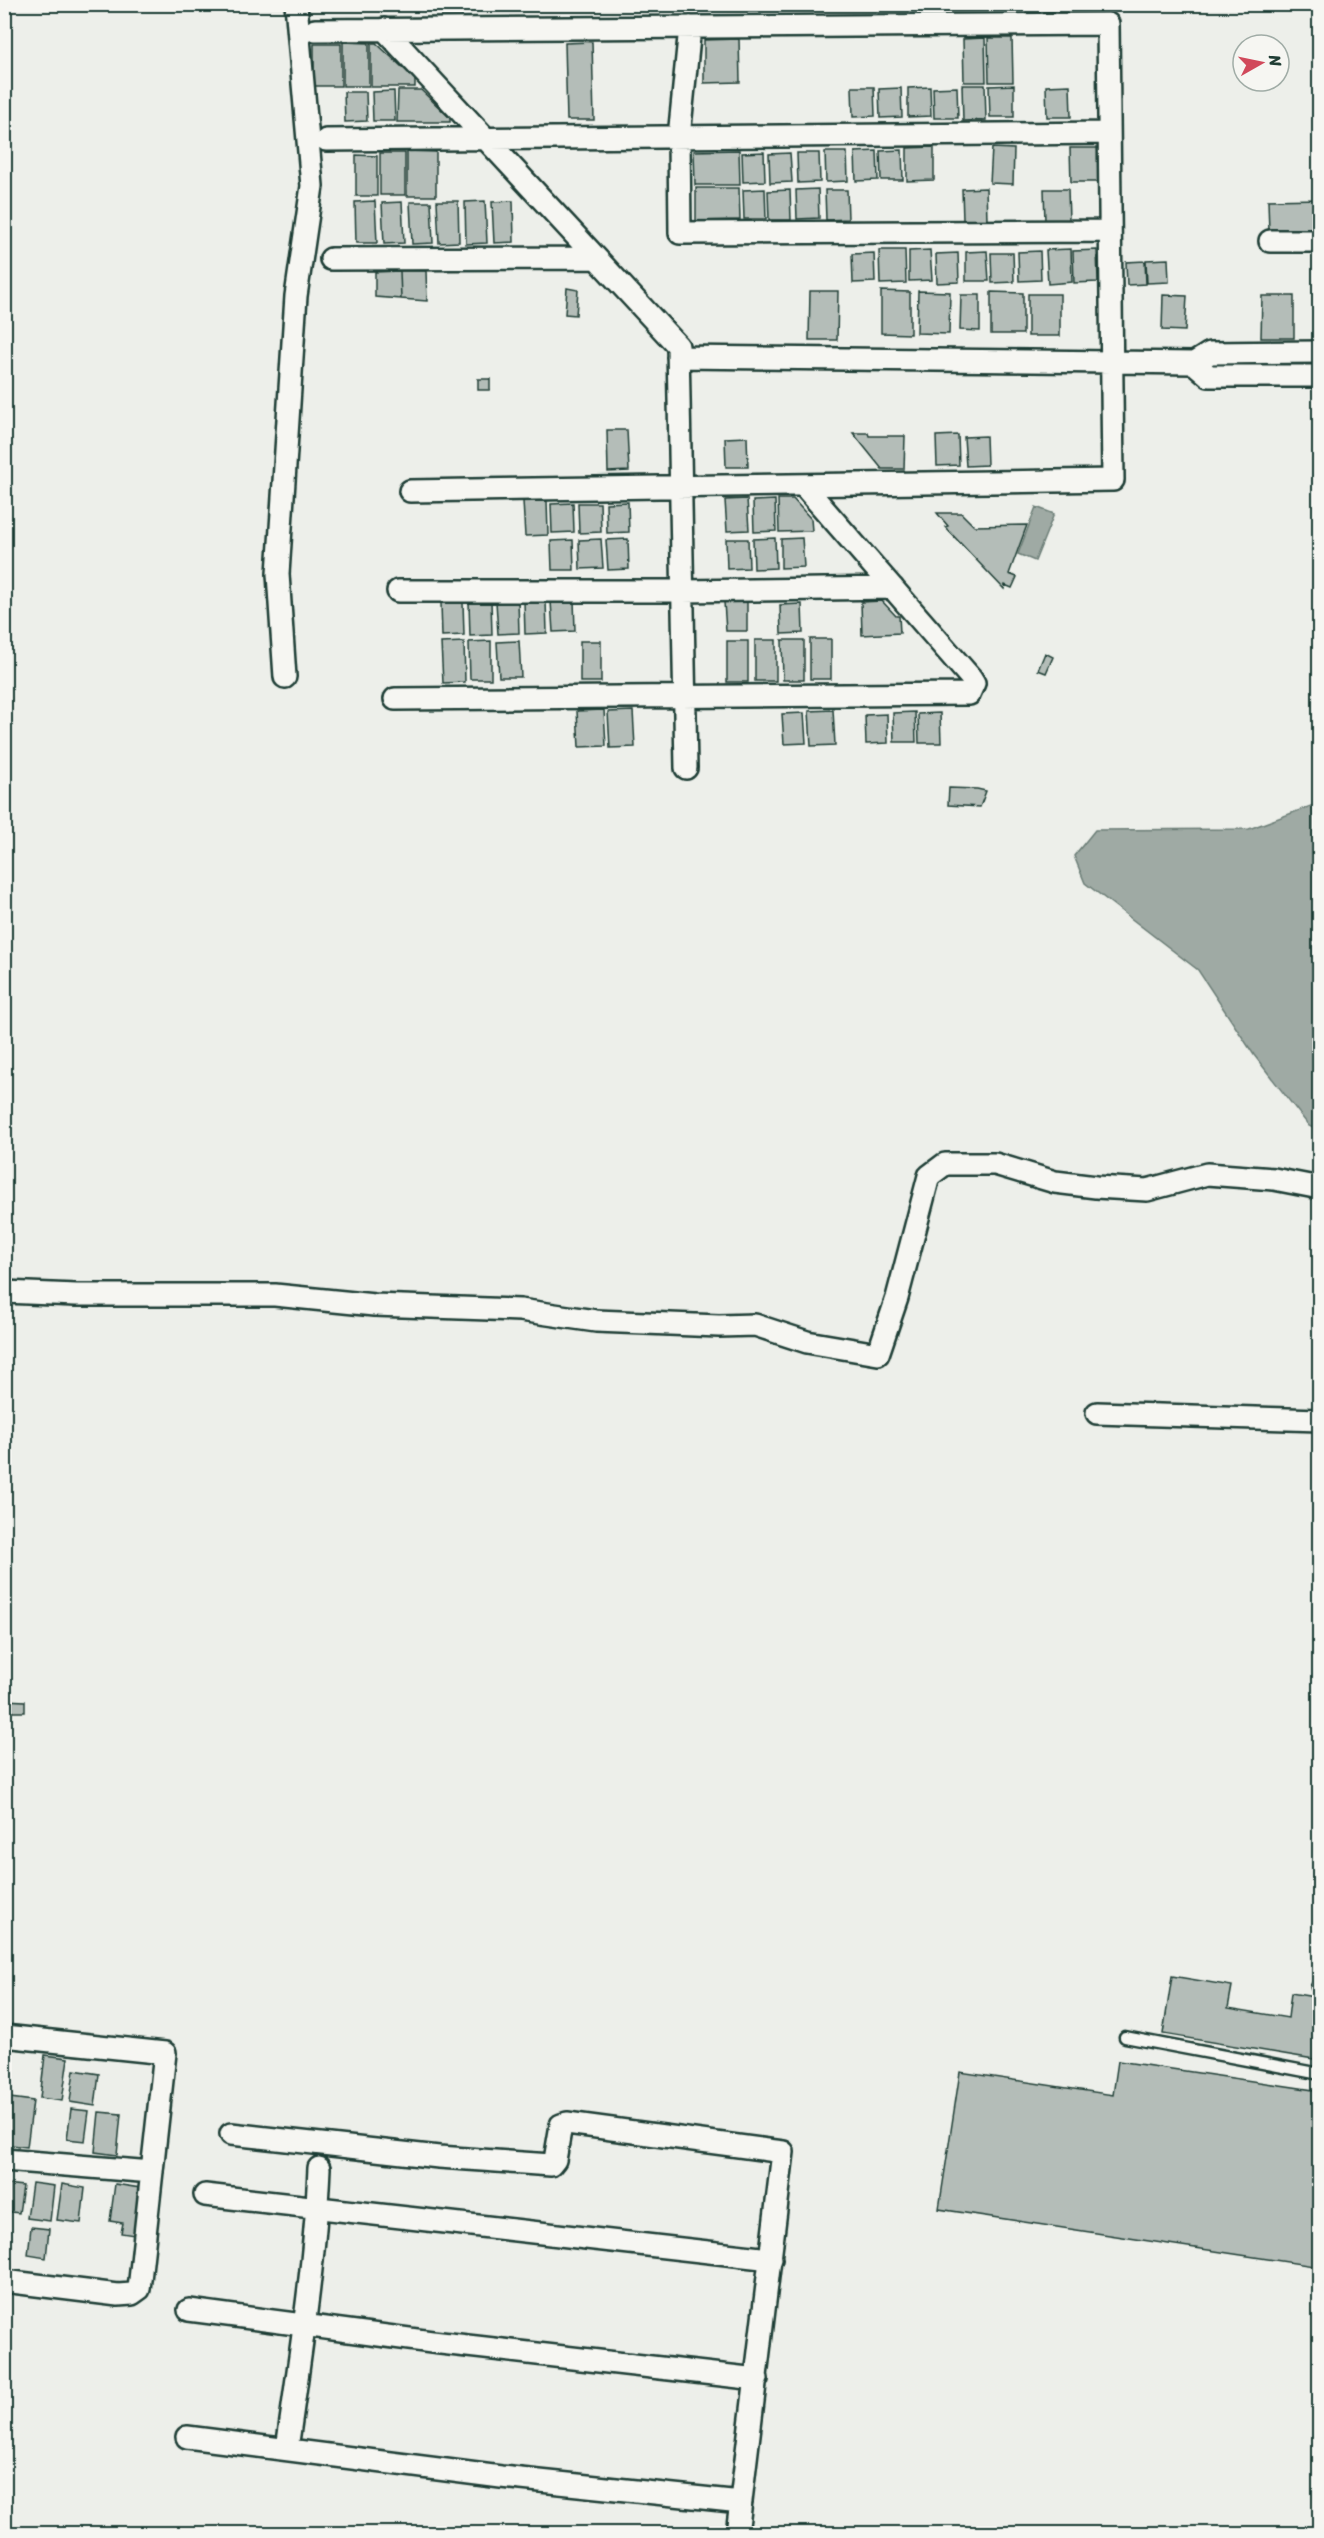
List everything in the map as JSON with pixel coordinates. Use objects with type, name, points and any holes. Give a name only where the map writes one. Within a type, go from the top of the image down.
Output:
[{"type":"street","points":[[285,677],[278,574],[296,296],[312,186],[296,4]]},
{"type":"street","points":[[315,30],[1108,24],[1113,480],[410,491]]},
{"type":"street","points":[[690,27],[679,137],[680,233],[1110,231]]},
{"type":"street","points":[[384,29],[678,346],[686,768]]},
{"type":"street","points":[[326,140],[1109,133]]},
{"type":"street","points":[[1270,241],[1320,241]]},
{"type":"street","points":[[331,260],[596,258]]},
{"type":"street","points":[[678,357],[1194,363],[1210,353],[1320,352]]},
{"type":"street","points":[[1194,363],[1209,376],[1320,376]]},
{"type":"street","points":[[396,699],[969,694],[974,683],[971,678],[803,485]]},
{"type":"street","points":[[398,591],[893,588]]},
{"type":"street","points":[[4,1292],[76,1295],[274,1295],[374,1305],[520,1310],[596,1321],[720,1326],[754,1325],[807,1342],[878,1354],[897,1298],[929,1176],[945,1164],[995,1164],[1055,1182],[1096,1187],[1147,1190],[1207,1174],[1274,1179],[1320,1188]]},
{"type":"street","points":[[1097,1413],[1320,1420]]},
{"type":"street","points":[[4,2036],[165,2053],[140,2289],[132,2294],[4,2281]]},
{"type":"street","points":[[231,2134],[439,2157],[550,2165],[555,2160],[561,2125],[567,2123],[783,2152],[738,2534]]},
{"type":"street","points":[[4,2160],[152,2172]]},
{"type":"street","points":[[287,2450],[318,2207],[319,2168]]},
{"type":"street","points":[[205,2195],[771,2259]]},
{"type":"street","points":[[189,2310],[432,2342],[757,2379]]},
{"type":"street","points":[[187,2437],[501,2477],[741,2502]]},
{"type":"lane","points":[[1125,2037],[1320,2074]]},
{"type":"shaded area","points":[[1036,507],[1054,514],[1035,561],[1018,554]]},
{"type":"shaded area","points":[[1320,803],[1319,1131],[1309,1126],[1254,1055],[1198,970],[1085,883],[1074,856],[1095,830],[1249,829]]},
{"type":"building","points":[[985,38],[986,82],[964,82],[963,39]]},
{"type":"building","points":[[988,38],[1012,38],[1013,82],[989,82]]},
{"type":"building","points":[[739,39],[740,82],[704,83],[704,40]]},
{"type":"building","points":[[343,42],[369,43],[369,86],[343,86]]},
{"type":"building","points":[[592,42],[594,120],[567,120],[565,43]]},
{"type":"building","points":[[371,43],[376,43],[415,79],[415,87],[371,87]]},
{"type":"building","points":[[314,44],[341,44],[341,86],[314,86]]},
{"type":"building","points":[[962,85],[985,85],[986,120],[963,121]]},
{"type":"building","points":[[1014,85],[1014,117],[990,117],[989,86]]},
{"type":"building","points":[[1070,85],[1071,117],[1047,117],[1046,86]]},
{"type":"building","points":[[852,87],[874,87],[875,116],[853,117]]},
{"type":"building","points":[[930,87],[931,116],[908,117],[908,88]]},
{"type":"building","points":[[957,87],[958,118],[934,118],[933,88]]},
{"type":"building","points":[[901,88],[902,117],[880,118],[879,89]]},
{"type":"building","points":[[398,90],[421,90],[450,118],[450,122],[397,122]]},
{"type":"building","points":[[394,91],[395,121],[373,121],[372,92]]},
{"type":"building","points":[[344,92],[366,92],[367,121],[345,122]]},
{"type":"building","points":[[934,147],[934,180],[907,181],[907,148]]},
{"type":"building","points":[[992,148],[1014,149],[1013,184],[990,183]]},
{"type":"building","points":[[1070,148],[1098,148],[1098,182],[1071,182]]},
{"type":"building","points":[[739,150],[740,185],[695,185],[694,151]]},
{"type":"building","points":[[902,150],[903,180],[881,180],[880,151]]},
{"type":"building","points":[[407,151],[436,152],[436,196],[407,196]]},
{"type":"building","points":[[877,151],[878,180],[856,181],[855,152]]},
{"type":"building","points":[[764,152],[765,181],[743,182],[742,153]]},
{"type":"building","points":[[825,152],[847,152],[848,181],[826,182]]},
{"type":"building","points":[[380,153],[405,153],[405,195],[380,195]]},
{"type":"building","points":[[790,153],[792,182],[770,183],[769,154]]},
{"type":"building","points":[[797,153],[819,153],[820,182],[798,183]]},
{"type":"building","points":[[356,155],[377,156],[377,196],[356,196]]},
{"type":"building","points":[[696,188],[739,188],[740,220],[696,221]]},
{"type":"building","points":[[986,188],[987,220],[963,220],[962,189]]},
{"type":"building","points":[[765,189],[766,219],[744,219],[743,190]]},
{"type":"building","points":[[818,189],[819,218],[797,219],[796,190]]},
{"type":"building","points":[[1044,189],[1068,189],[1069,220],[1045,221]]},
{"type":"building","points":[[790,190],[791,220],[769,220],[768,191]]},
{"type":"building","points":[[825,190],[847,190],[848,219],[826,220]]},
{"type":"building","points":[[1320,199],[1320,230],[1269,232],[1268,200]]},
{"type":"building","points":[[375,201],[377,243],[356,243],[355,202]]},
{"type":"building","points":[[437,201],[458,201],[459,242],[439,243]]},
{"type":"building","points":[[485,201],[487,243],[466,244],[465,202]]},
{"type":"building","points":[[513,201],[514,242],[494,243],[492,202]]},
{"type":"building","points":[[402,202],[404,243],[384,244],[382,203]]},
{"type":"building","points":[[410,202],[431,202],[433,243],[412,244]]},
{"type":"building","points":[[1071,249],[1072,282],[1048,284],[1046,250]]},
{"type":"building","points":[[879,250],[905,250],[906,283],[880,284]]},
{"type":"building","points":[[930,250],[932,280],[909,281],[909,251]]},
{"type":"building","points":[[1097,250],[1098,282],[1074,283],[1073,251]]},
{"type":"building","points":[[987,251],[989,281],[966,281],[966,252]]},
{"type":"building","points":[[1040,251],[1041,280],[1019,281],[1018,252]]},
{"type":"building","points":[[874,253],[875,282],[853,283],[852,254]]},
{"type":"building","points":[[958,253],[959,282],[937,283],[936,254]]},
{"type":"building","points":[[991,253],[1013,253],[1014,282],[992,283]]},
{"type":"building","points":[[1168,259],[1169,282],[1147,283],[1146,260]]},
{"type":"building","points":[[1145,261],[1146,284],[1127,285],[1126,262]]},
{"type":"building","points":[[400,271],[426,271],[427,301],[401,299]]},
{"type":"building","points":[[400,271],[401,299],[375,297],[375,272]]},
{"type":"building","points":[[567,288],[578,290],[576,315],[565,314]]},
{"type":"building","points":[[810,291],[838,291],[837,340],[809,340]]},
{"type":"building","points":[[881,291],[910,292],[910,334],[881,333]]},
{"type":"building","points":[[918,291],[950,292],[949,334],[917,333]]},
{"type":"building","points":[[991,292],[1023,293],[1023,334],[991,334]]},
{"type":"building","points":[[1028,294],[1060,294],[1060,336],[1028,336]]},
{"type":"building","points":[[961,295],[980,295],[980,331],[960,330]]},
{"type":"building","points":[[1163,295],[1187,296],[1185,331],[1162,330]]},
{"type":"building","points":[[1262,296],[1294,296],[1294,338],[1261,338]]},
{"type":"building","points":[[478,379],[490,379],[490,390],[478,390]]},
{"type":"building","points":[[607,430],[627,430],[629,471],[608,472]]},
{"type":"building","points":[[853,433],[868,433],[869,436],[905,436],[904,469],[882,469]]},
{"type":"building","points":[[958,435],[959,465],[937,466],[936,436]]},
{"type":"building","points":[[986,436],[987,465],[966,466],[964,437]]},
{"type":"building","points":[[747,437],[748,467],[726,467],[725,438]]},
{"type":"building","points":[[747,499],[749,530],[727,531],[725,500]]},
{"type":"building","points":[[778,499],[793,499],[811,519],[812,531],[779,532]]},
{"type":"building","points":[[775,500],[776,531],[754,532],[753,501]]},
{"type":"building","points":[[523,501],[547,501],[548,535],[525,536]]},
{"type":"building","points":[[628,502],[629,532],[607,533],[606,503]]},
{"type":"building","points":[[573,503],[574,532],[552,533],[551,504]]},
{"type":"building","points":[[578,503],[600,503],[601,532],[579,533]]},
{"type":"building","points":[[937,513],[961,513],[974,526],[1027,525],[1009,574],[1017,577],[1012,588],[1005,585],[1004,589],[945,527],[948,526]]},
{"type":"building","points":[[775,538],[776,568],[754,569],[753,539]]},
{"type":"building","points":[[802,538],[804,567],[781,568],[781,539]]},
{"type":"building","points":[[601,539],[603,568],[580,569],[579,540]]},
{"type":"building","points":[[628,539],[629,569],[608,570],[606,540]]},
{"type":"building","points":[[726,539],[748,539],[749,568],[727,569]]},
{"type":"building","points":[[573,540],[574,570],[552,570],[551,541]]},
{"type":"building","points":[[574,600],[575,631],[553,632],[551,601]]},
{"type":"building","points":[[491,601],[492,635],[470,636],[469,602]]},
{"type":"building","points":[[496,601],[518,601],[519,633],[498,634]]},
{"type":"building","points":[[524,601],[546,601],[547,633],[525,634]]},
{"type":"building","points":[[747,601],[747,631],[726,631],[724,602]]},
{"type":"building","points":[[882,601],[896,616],[899,616],[900,633],[862,635],[861,602]]},
{"type":"building","points":[[441,603],[463,603],[464,635],[442,636]]},
{"type":"building","points":[[802,604],[803,633],[781,634],[780,605]]},
{"type":"building","points":[[810,639],[831,639],[831,679],[810,679]]},
{"type":"building","points":[[755,640],[776,640],[776,681],[755,681]]},
{"type":"building","points":[[782,640],[804,640],[804,680],[783,680]]},
{"type":"building","points":[[491,641],[491,679],[470,679],[469,642]]},
{"type":"building","points":[[519,641],[521,677],[499,677],[497,642]]},
{"type":"building","points":[[580,641],[601,641],[601,682],[580,682]]},
{"type":"building","points":[[727,641],[748,641],[748,682],[727,682]]},
{"type":"building","points":[[464,642],[465,682],[443,683],[441,643]]},
{"type":"building","points":[[1045,653],[1053,657],[1046,673],[1038,670]]},
{"type":"building","points":[[604,710],[606,746],[579,747],[577,711]]},
{"type":"building","points":[[833,710],[835,745],[811,746],[809,711]]},
{"type":"building","points":[[633,711],[635,747],[610,748],[608,712]]},
{"type":"building","points":[[915,712],[916,742],[894,742],[893,713]]},
{"type":"building","points":[[804,713],[806,743],[784,744],[782,714]]},
{"type":"building","points":[[940,713],[941,743],[919,743],[918,714]]},
{"type":"building","points":[[887,714],[888,743],[866,744],[865,715]]},
{"type":"building","points":[[949,788],[986,791],[980,807],[948,805]]},
{"type":"building","points":[[4,1700],[25,1701],[25,1712],[4,1712]]},
{"type":"building","points":[[1172,1976],[1232,1986],[1228,2008],[1288,2018],[1291,1993],[1320,1998],[1320,2060],[1163,2034]]},
{"type":"building","points":[[45,2055],[68,2058],[62,2101],[40,2098]]},
{"type":"building","points":[[1118,2061],[1320,2091],[1320,2267],[939,2209],[960,2072],[1113,2095]]},
{"type":"building","points":[[74,2070],[99,2074],[95,2106],[70,2102]]},
{"type":"building","points":[[10,2098],[33,2101],[27,2147],[4,2144]]},
{"type":"building","points":[[71,2109],[89,2111],[85,2141],[67,2139]]},
{"type":"building","points":[[99,2112],[121,2114],[117,2155],[95,2152]]},
{"type":"building","points":[[32,2183],[54,2186],[50,2221],[27,2218]]},
{"type":"building","points":[[4,2184],[23,2186],[19,2213],[4,2211]]},
{"type":"building","points":[[62,2184],[85,2188],[81,2223],[57,2220]]},
{"type":"building","points":[[115,2184],[140,2188],[134,2235],[121,2233],[123,2223],[110,2221]]},
{"type":"building","points":[[31,2227],[49,2229],[46,2258],[28,2255]]}]
